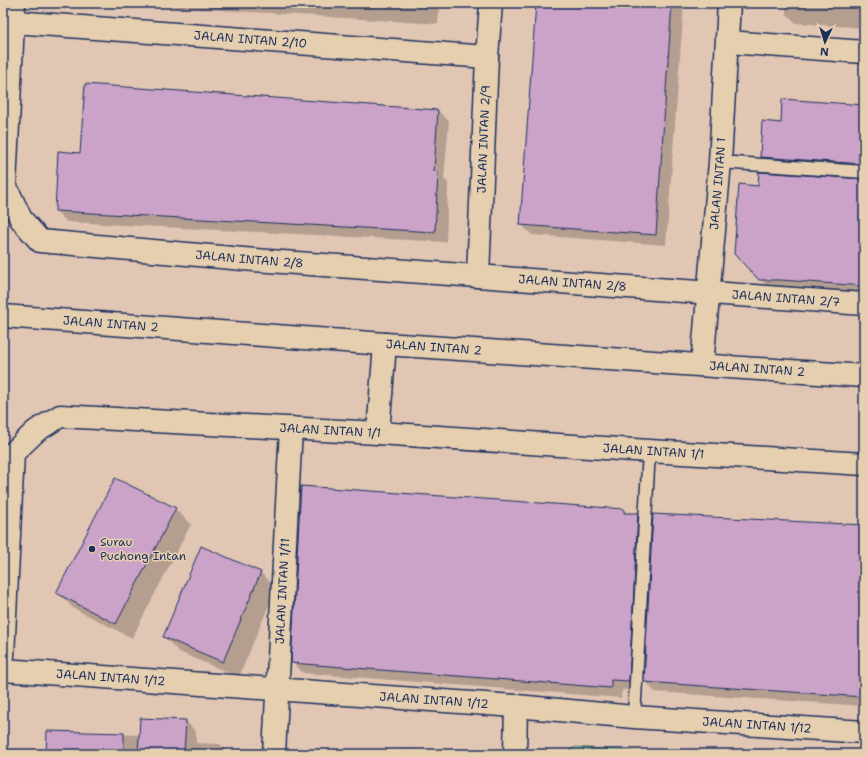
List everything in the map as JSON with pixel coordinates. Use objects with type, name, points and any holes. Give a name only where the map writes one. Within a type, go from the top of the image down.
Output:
[{"type":"street","name":"JALAN INTAN 2/9","points":[[478,276],[487,57],[491,3]]},
{"type":"street","name":"JALAN INTAN 1","points":[[702,365],[720,162],[728,42],[729,3]]},
{"type":"street","name":"JALAN INTAN 2/10","points":[[14,13],[487,57]]},
{"type":"street","name":"JALAN INTAN 2/8","points":[[14,13],[5,185],[21,219],[40,241],[255,260],[708,294]]},
{"type":"street","points":[[728,42],[864,52]]},
{"type":"street","name":"JALAN INTAN 2/7","points":[[708,294],[864,304]]},
{"type":"street","name":"JALAN INTAN 2","points":[[3,316],[385,344],[864,376]]},
{"type":"street","points":[[378,433],[385,344]]},
{"type":"street","name":"JALAN INTAN 1/1","points":[[3,656],[14,453],[36,431],[60,416],[378,433],[864,464]]},
{"type":"street","name":"JALAN INTAN 1/11","points":[[274,754],[291,428]]},
{"type":"street","name":"JALAN INTAN 1/12","points":[[3,670],[516,706],[634,717],[864,732]]},
{"type":"street","points":[[515,754],[516,706]]},
{"type":"lane","points":[[720,162],[864,172]]},
{"type":"lane","points":[[634,717],[649,451]]},
{"type":"green space","points":[[575,747],[672,754],[564,754]]},
{"type":"building","points":[[536,3],[672,3],[656,235],[520,225]]},
{"type":"building","points":[[85,84],[438,110],[434,171],[438,172],[435,232],[55,211],[58,151],[80,153]]},
{"type":"building","points":[[782,99],[864,105],[864,164],[760,157],[762,121],[781,123]]},
{"type":"building","points":[[759,172],[864,179],[864,286],[759,280],[734,254],[739,184],[758,186]]},
{"type":"building","points":[[115,478],[176,508],[116,624],[56,593]]},
{"type":"building","points":[[301,486],[624,509],[624,513],[638,513],[629,681],[611,680],[611,688],[291,663]]},
{"type":"building","points":[[653,514],[864,525],[864,697],[644,682]]},
{"type":"building","points":[[201,546],[261,572],[223,662],[163,637]]},
{"type":"building","points":[[140,718],[186,720],[184,754],[138,754]]},
{"type":"building","points":[[47,731],[124,733],[124,754],[46,754]]},
{"type":"place","name":"Surau Puchong Intan","points":[[92,549]]}]
